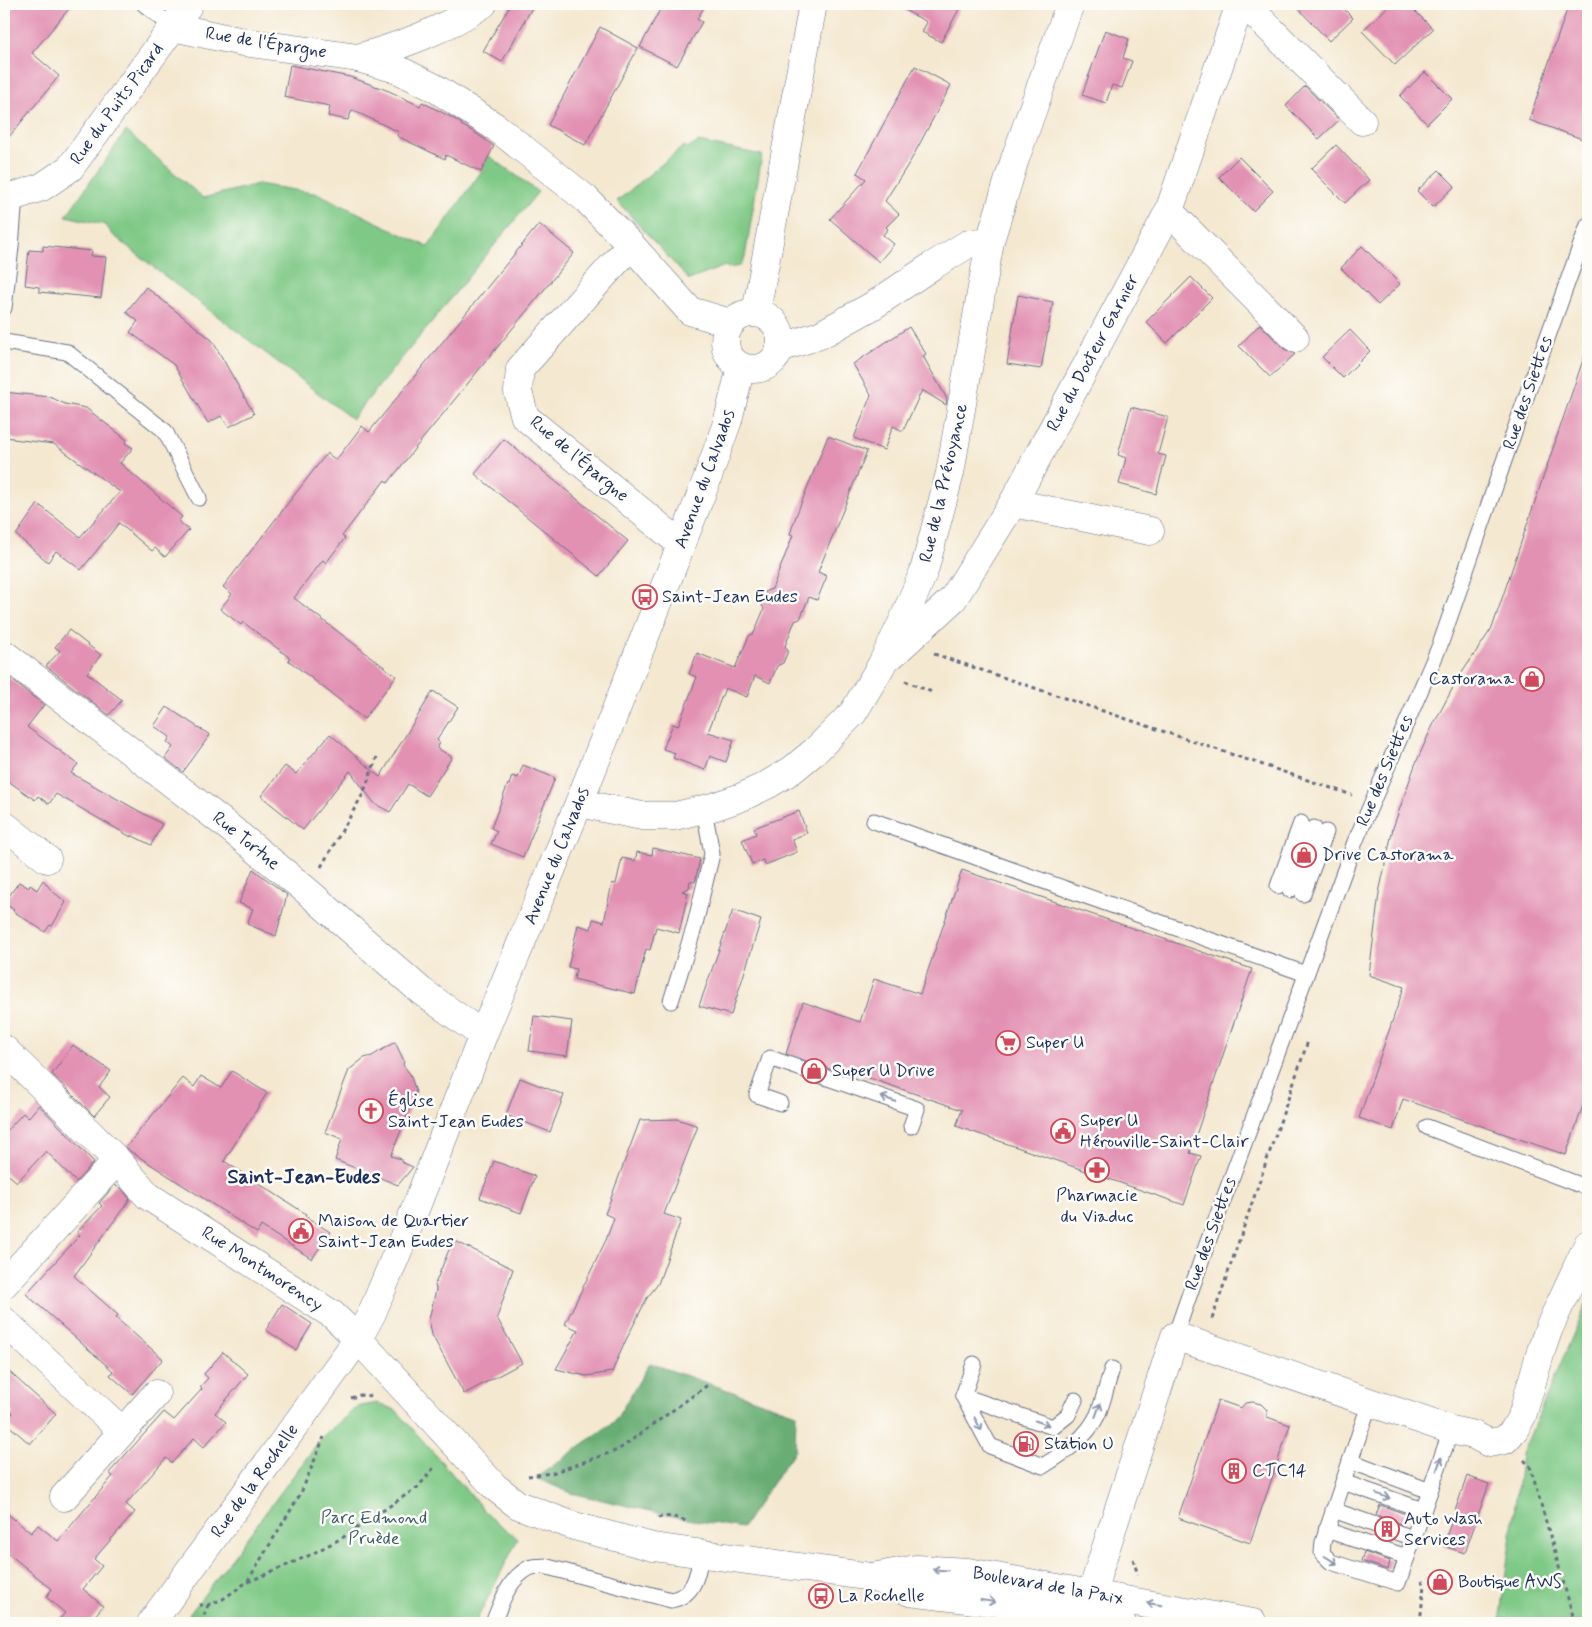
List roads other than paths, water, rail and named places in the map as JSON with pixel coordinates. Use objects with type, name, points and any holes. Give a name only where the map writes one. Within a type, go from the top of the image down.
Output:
[{"type":"street","name":"Rue du Puits Picard","points":[[9,196],[42,187],[70,168],[189,4]]},
{"type":"street","name":"Rue de l'Épargne","points":[[358,58],[433,32],[463,17],[483,4]]},
{"type":"street","points":[[756,312],[813,4]]},
{"type":"street","name":"Rue de la Prévoyance","points":[[579,803],[642,816],[675,816],[742,797],[767,786],[792,770],[815,751],[853,713],[881,666],[903,621],[924,570],[950,473],[990,240],[1015,160],[1070,4]]},
{"type":"street","name":"Rue du Docteur Garnier","points":[[881,666],[953,599],[1013,503],[1168,211],[1240,4]]},
{"type":"street","points":[[1245,4],[1362,121]]},
{"type":"street","name":"Rue de l'Épargne","points":[[174,27],[243,42],[358,58],[397,69],[435,88],[497,128],[586,199],[631,245],[690,311],[730,323]]},
{"type":"street","points":[[1168,211],[1295,338]]},
{"type":"street","points":[[780,348],[820,335],[866,309],[968,244],[990,240]]},
{"type":"street","name":"Rue de l'Épargne","points":[[631,245],[520,369],[518,392],[525,417],[681,544]]},
{"type":"street","points":[[756,312],[769,317],[778,327],[781,337],[780,348],[774,359],[765,366],[754,369],[742,367],[730,359],[724,346],[725,332],[730,323],[743,313],[756,312]]},
{"type":"street","name":"Avenue du Calvados","points":[[358,1339],[384,1287],[483,1035],[579,803],[706,482],[728,420],[742,367]]},
{"type":"street","points":[[1013,503],[1150,531]]},
{"type":"street","name":"Rue Tortue","points":[[4,654],[225,824],[308,891],[421,991],[483,1035]]},
{"type":"street","points":[[5,827],[47,859]]},
{"type":"street","name":"Rue Montmorency","points":[[4,1049],[117,1160],[148,1196],[333,1315],[358,1339],[495,1487],[510,1500]]},
{"type":"street","points":[[4,1284],[117,1160]]},
{"type":"street","points":[[1175,1336],[1451,1430],[1474,1434],[1489,1443],[1505,1440],[1514,1430],[1522,1416],[1549,1328],[1588,1244]]},
{"type":"street","points":[[4,1321],[122,1431]]},
{"type":"street","name":"Rue des Siettes","points":[[1089,1604],[1175,1336]]},
{"type":"street","name":"Rue de la Rochelle","points":[[151,1623],[358,1339]]},
{"type":"street","points":[[64,1496],[156,1394]]},
{"type":"street","name":"Boulevard de la Paix","points":[[510,1500],[518,1505],[574,1526],[653,1547],[872,1578],[916,1569],[968,1572],[1089,1604],[1253,1623]]},
{"type":"street","name":"Boulevard de la Paix","points":[[1089,1604],[1122,1623]]},
{"type":"lane","points":[[144,4],[174,27]]},
{"type":"lane","points":[[4,308],[12,247],[9,196]]},
{"type":"lane","name":"Rue des Siettes","points":[[1175,1336],[1351,852],[1440,645],[1543,349],[1587,231]]},
{"type":"lane","points":[[4,342],[67,352],[165,431],[199,498]]},
{"type":"lane","points":[[671,1001],[694,928],[712,854],[704,809]]},
{"type":"lane","points":[[874,821],[1306,974]]},
{"type":"lane","points":[[1313,828],[1290,890],[1313,828]]},
{"type":"lane","points":[[780,1103],[758,1095],[770,1058],[917,1109],[911,1126]]},
{"type":"lane","points":[[1427,1127],[1588,1188]]},
{"type":"lane","points":[[974,1364],[962,1396],[990,1446],[1042,1466],[1068,1450],[1085,1434],[1097,1415],[1112,1369]]},
{"type":"lane","points":[[962,1396],[1053,1427],[1068,1415],[1075,1400]]},
{"type":"lane","points":[[1370,1402],[1323,1542],[1322,1553],[1331,1562],[1398,1583],[1451,1430]]},
{"type":"lane","points":[[1350,1461],[1430,1491]]},
{"type":"lane","points":[[1343,1482],[1423,1510]]},
{"type":"lane","points":[[1333,1510],[1413,1538]]},
{"type":"lane","points":[[1326,1530],[1407,1557]]},
{"type":"lane","points":[[493,1623],[506,1592],[518,1576],[530,1567],[544,1566],[671,1600],[678,1599],[687,1593],[695,1582],[701,1554]]},
{"type":"place","name":"Saint-Jean Eudes","points":[[645,597]]},
{"type":"place","name":"Castorama","points":[[1532,679]]},
{"type":"place","name":"Drive Castorama","points":[[1304,855]]},
{"type":"place","name":"Super U","points":[[1008,1043]]},
{"type":"place","name":"Super U Drive","points":[[814,1071]]},
{"type":"place","name":"Église Saint-Jean Eudes","points":[[371,1111]]},
{"type":"place","name":"Super U Hérouville-Saint-Clair","points":[[1063,1131]]},
{"type":"place","name":"Pharmacie du Viaduc","points":[[1097,1170]]},
{"type":"place","name":"Maison de Quartier Saint-Jean Eudes","points":[[301,1231]]},
{"type":"place","name":"Station U","points":[[1026,1444]]},
{"type":"place","name":"CTC14","points":[[1234,1471]]},
{"type":"place","name":"Auto Wash Services","points":[[1387,1529]]},
{"type":"place","name":"Boutique AWS","points":[[1440,1582]]},
{"type":"place","name":"La Rochelle","points":[[821,1596]]},
{"type":"district","name":"Saint-Jean-Eudes","points":[[304,1177]]},
{"type":"park label","name":"Parc Edmond Pruède","points":[[374,1528]]}]
